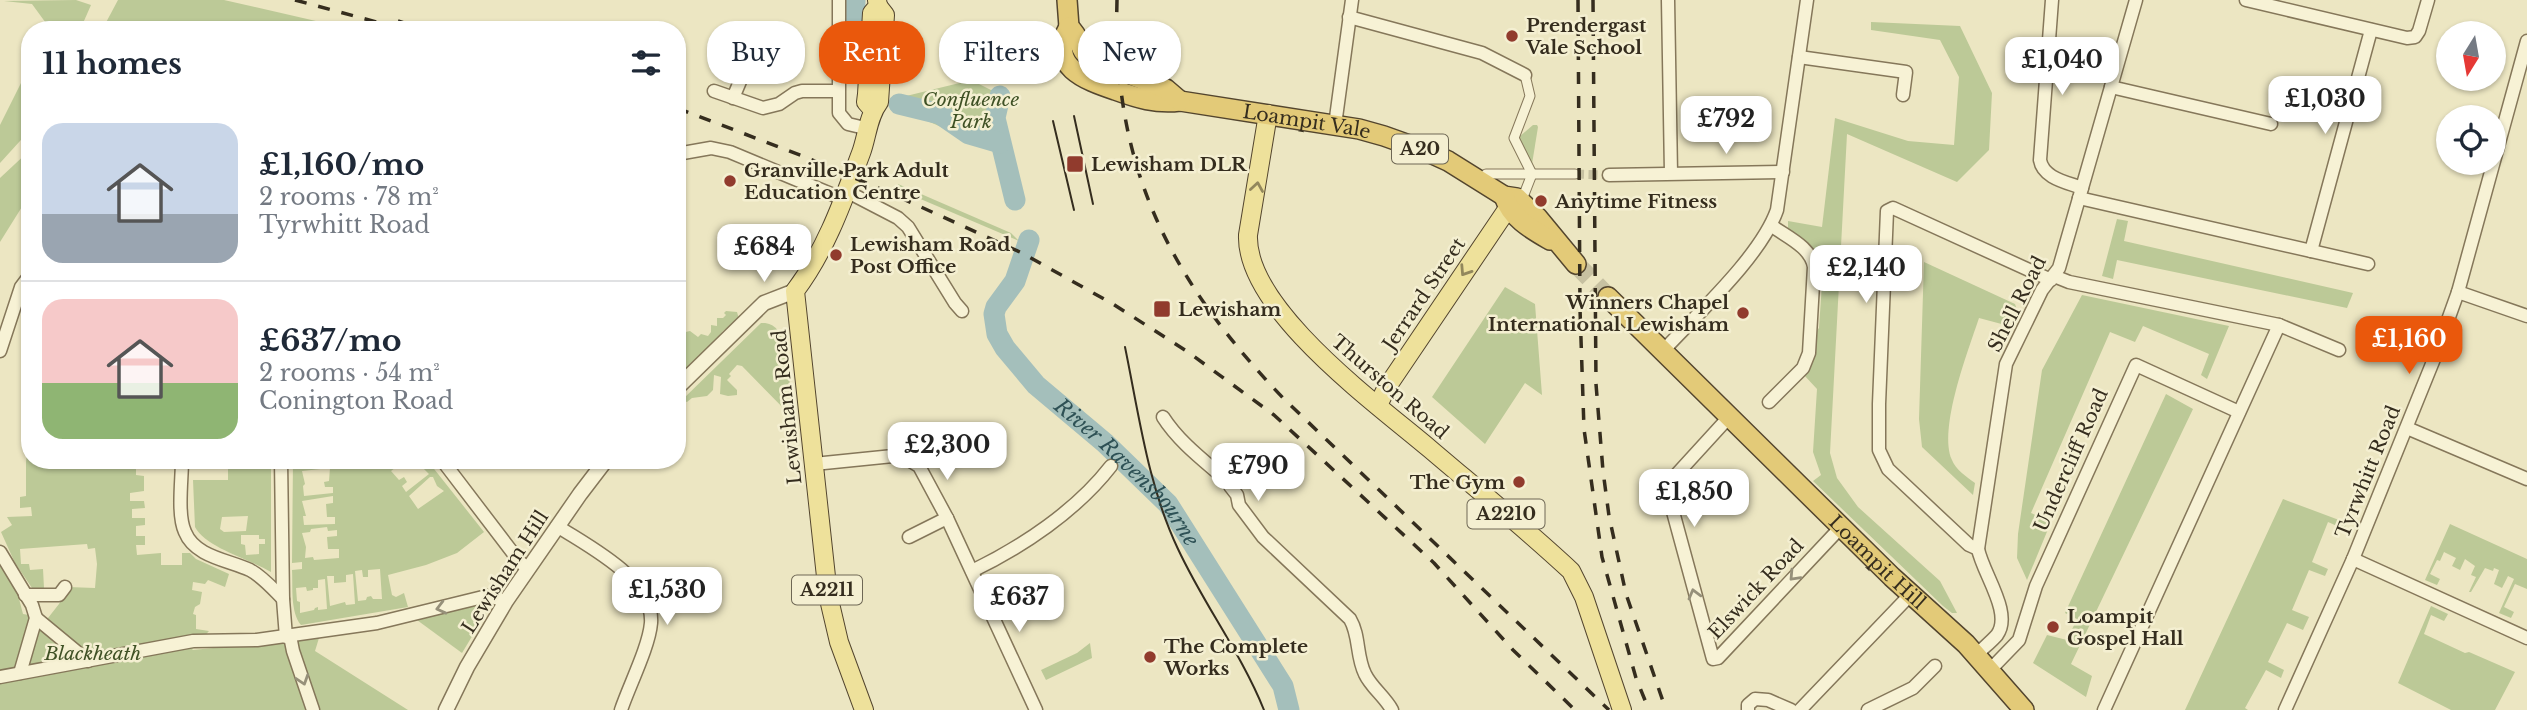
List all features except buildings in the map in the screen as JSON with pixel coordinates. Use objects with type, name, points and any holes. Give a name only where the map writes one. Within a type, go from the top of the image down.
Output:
[{"type":"highway","name":"Loampit Vale","points":[[1067,0],[1069,27],[1062,40],[1063,51],[1069,66],[1081,77],[1148,100],[1180,101],[1335,125],[1384,136],[1426,151],[1448,161],[1512,200],[1517,198],[1538,218],[1576,264]]},
{"type":"highway","points":[[1608,297],[1729,417]]},
{"type":"highway","name":"Loampit Hill","points":[[1729,417],[1976,655],[2024,710]]},
{"type":"main road","points":[[795,291],[812,269],[869,130],[873,110],[866,102],[872,13],[878,3]]},
{"type":"main road","name":"Thurston Road","points":[[1268,114],[1248,235],[1252,264],[1269,295],[1298,332],[1371,399],[1571,571],[1584,597],[1622,710]]},
{"type":"main road","name":"Jerrard Street","points":[[1371,399],[1373,388],[1387,387],[1512,200]]},
{"type":"main road","name":"Lewisham Road","points":[[795,291],[828,595],[839,642],[864,710]]},
{"type":"street","points":[[839,0],[837,91],[840,117],[848,124],[869,130]]},
{"type":"street","points":[[1335,125],[1352,0]]},
{"type":"street","points":[[1668,0],[1671,173]]},
{"type":"street","points":[[1662,351],[1730,279],[1772,226],[1783,172],[1807,0]]},
{"type":"street","points":[[2052,0],[2039,160],[2041,169],[2080,193],[2368,264]]},
{"type":"street","name":"Shell Road","points":[[1978,549],[2006,364],[2042,290],[2052,278],[2064,253],[2136,0]]},
{"type":"street","points":[[2246,0],[2281,4],[2407,38],[2415,37],[2419,31],[2428,0]]},
{"type":"street","points":[[1349,17],[1482,53],[1525,75],[1530,96],[1514,138],[1532,174]]},
{"type":"street","points":[[2311,251],[2371,30]]},
{"type":"street","name":"Tyrwhitt Road","points":[[2285,710],[2353,559],[2407,428],[2458,292],[2523,73],[2527,41]]},
{"type":"street","points":[[1799,57],[1906,72],[1903,95]]},
{"type":"street","points":[[733,98],[739,84]]},
{"type":"street","points":[[2111,87],[2271,124]]},
{"type":"street","points":[[714,91],[763,108],[779,104],[802,91],[837,91]]},
{"type":"street","points":[[686,152],[711,148],[730,152],[898,218],[908,227],[962,311]]},
{"type":"street","points":[[1609,175],[1783,172]]},
{"type":"street","points":[[1486,174],[1575,174]]},
{"type":"street","points":[[1512,200],[1532,174]]},
{"type":"street","points":[[1976,655],[1997,635],[2003,616],[1983,570],[1978,549],[1969,545],[1888,469],[1879,450],[1886,211],[1894,208],[2052,278],[2279,325],[2339,350]]},
{"type":"street","points":[[1769,402],[1803,368],[1809,353],[1814,267],[1813,259],[1807,251],[1772,226]]},
{"type":"street","points":[[0,351],[21,287]]},
{"type":"street","points":[[686,379],[764,303],[795,291]]},
{"type":"street","points":[[2458,292],[2527,316]]},
{"type":"street","points":[[2104,710],[2279,325]]},
{"type":"street","name":"Undercliff Road","points":[[1990,670],[2019,640],[2036,586],[2136,365],[2239,412]]},
{"type":"street","points":[[1163,417],[1174,435],[1218,473]]},
{"type":"street","name":"Elswick Road","points":[[1729,417],[1666,486],[1713,659],[1718,658],[1841,527]]},
{"type":"street","points":[[2407,428],[2527,479]]},
{"type":"street","points":[[814,464],[875,456],[907,459],[919,466],[947,518],[1036,710]]},
{"type":"street","points":[[971,571],[990,562],[1071,509],[1111,466]]},
{"type":"street","points":[[182,469],[182,522],[191,542],[217,558],[250,570],[283,599]]},
{"type":"street","points":[[281,469],[283,599],[288,637],[313,710]]},
{"type":"street","points":[[449,469],[528,569]]},
{"type":"street","name":"Lewisham Hill","points":[[446,710],[467,667],[506,601],[599,469]]},
{"type":"street","points":[[1230,485],[1237,495],[1238,505],[1263,537],[1350,619],[1355,628],[1359,659],[1365,676],[1392,710]]},
{"type":"street","points":[[909,537],[947,518]]},
{"type":"street","points":[[558,526],[631,579],[644,593],[650,608],[651,625],[621,710]]},
{"type":"street","points":[[0,552],[36,618],[88,661]]},
{"type":"street","points":[[2353,559],[2527,638]]},
{"type":"street","points":[[25,595],[59,595],[65,587]]},
{"type":"street","points":[[1800,710],[1911,594]]},
{"type":"street","points":[[0,677],[193,641],[288,637],[377,623],[487,596],[506,601]]},
{"type":"street","points":[[20,673],[36,618]]},
{"type":"street","points":[[1868,710],[1913,688],[1935,666]]},
{"type":"street","points":[[1748,710],[1748,705],[1755,699],[1768,700],[1791,710]]},
{"type":"green space","points":[[76,0],[91,5],[84,21],[44,21],[32,4],[4,1]]},
{"type":"green space","points":[[118,0],[224,0],[316,21],[107,21]]},
{"type":"green space","points":[[1871,22],[1960,26],[1992,93],[1989,150],[1957,182],[1847,134],[1830,453],[1837,478],[1858,507],[1940,581],[1957,613],[1952,613],[1943,606],[1813,481],[1821,475],[1813,452],[1817,389],[1804,375],[1815,333],[1819,328],[1823,269],[1819,268],[1812,251],[1788,231],[1788,221],[1822,227],[1835,118],[1908,141],[1954,145],[1959,77],[1940,40],[1871,30]]},
{"type":"green space","points":[[21,83],[21,140],[0,163],[0,125]]},
{"type":"green space","name":"Confluence Park","points":[[955,84],[979,84],[999,94],[1011,146],[995,150],[897,108],[902,97]]},
{"type":"green space","points":[[1533,125],[1538,127],[1530,165],[1519,137]]},
{"type":"green space","points":[[21,158],[21,208],[0,242],[0,178]]},
{"type":"green space","points":[[898,184],[1011,233],[1019,241],[897,189]]},
{"type":"green space","points":[[2117,219],[2128,221],[2124,241],[2353,293],[2347,308],[2117,260],[2113,279],[2102,276]]},
{"type":"green space","points":[[1924,262],[2015,304],[2017,310],[2009,326],[1979,318],[1951,410],[1949,446],[1952,460],[1962,473],[1975,483],[1973,495],[1922,447],[1919,419]]},
{"type":"green space","points":[[1505,287],[1535,304],[1542,395],[1525,383],[1485,444],[1432,397]]},
{"type":"green space","points":[[2082,295],[2229,326],[2207,379],[2201,375],[2209,354],[2143,326],[2135,342],[2110,332],[2031,513],[2051,522],[2027,580],[2017,558],[2018,534],[2042,370]]},
{"type":"green space","points":[[737,312],[739,319],[723,331],[704,355],[699,355],[686,369],[686,332],[690,331],[698,337],[701,334],[708,336],[711,325],[717,326],[717,318],[723,318],[726,315],[724,313]]},
{"type":"green space","points":[[761,323],[773,326],[779,332],[785,344],[794,419],[742,366],[737,365],[727,380],[737,390],[737,395],[720,394],[721,377],[714,375],[713,390],[707,396],[692,398],[687,402],[686,396]]},
{"type":"green space","points":[[2166,394],[2193,409],[2071,664],[2092,676],[2086,697],[2033,663],[2047,635],[2067,640],[2077,619],[2065,613]]},
{"type":"green space","name":"Blackheath","points":[[26,469],[136,469],[136,475],[144,476],[144,491],[130,493],[130,501],[144,501],[145,508],[132,509],[132,518],[145,518],[145,525],[136,526],[136,536],[145,536],[145,545],[136,545],[137,555],[161,553],[161,565],[182,565],[182,553],[190,553],[196,559],[229,574],[225,587],[208,580],[205,584],[193,582],[192,590],[202,592],[200,604],[195,607],[193,614],[196,615],[196,629],[209,631],[192,650],[319,638],[315,651],[408,710],[0,710],[0,565],[18,595],[23,614],[48,618],[68,587],[95,588],[95,548],[88,549],[87,544],[20,549],[21,564],[29,564],[30,570],[43,569],[44,588],[32,588],[15,563],[1,532],[12,525],[7,517],[32,516],[31,507],[20,508],[20,497],[26,496]]},
{"type":"green space","points":[[228,469],[271,469],[271,572],[218,547],[195,527],[193,480],[228,480]],"holes":[[[248,516],[246,531],[224,532],[220,529],[222,517]],[[241,535],[259,535],[259,539],[265,539],[265,544],[259,544],[259,554],[246,555],[245,545],[241,544]]]},
{"type":"green space","points":[[293,469],[321,469],[302,471],[304,496],[333,493],[333,487],[325,487],[324,482],[329,481],[330,469],[394,469],[391,471],[399,480],[404,477],[407,482],[402,486],[406,492],[429,474],[424,469],[434,469],[484,532],[457,553],[388,575],[392,595],[396,597],[404,593],[408,607],[301,625],[294,606],[292,570],[302,569],[302,562],[292,563]],"holes":[[[430,477],[433,477],[437,486],[444,491],[418,509],[409,496]],[[333,496],[333,503],[326,504],[327,517],[335,517],[335,524],[304,525],[303,516],[306,516],[302,501]],[[327,527],[328,531],[337,530],[337,536],[327,537],[328,549],[339,549],[339,558],[305,558],[306,547],[302,533],[310,532],[311,529]],[[380,569],[382,599],[373,599],[371,596],[358,601],[355,571],[362,570],[363,577],[368,577],[368,570]],[[353,574],[355,604],[346,605],[345,602],[330,606],[327,576],[334,576],[334,583],[346,582],[346,575]],[[325,579],[327,609],[318,610],[318,607],[300,613],[296,588],[306,587],[307,591],[313,590],[318,588],[318,580]]]},
{"type":"green space","points":[[2283,499],[2347,523],[2344,529],[2328,522],[2312,562],[2328,569],[2325,576],[2309,570],[2292,610],[2309,617],[2303,630],[2287,623],[2268,662],[2284,670],[2281,678],[2266,670],[2245,708],[2248,710],[2185,710]]},
{"type":"green space","points":[[2450,524],[2527,559],[2527,589],[2515,584],[2504,607],[2514,612],[2511,618],[2499,613],[2514,579],[2508,576],[2502,588],[2494,584],[2499,570],[2485,568],[2469,592],[2476,577],[2471,575],[2475,566],[2465,559],[2460,570],[2452,566],[2456,558],[2444,552],[2430,574],[2440,579],[2437,585],[2425,580]]},
{"type":"green space","points":[[483,601],[491,605],[462,653],[417,620]]},
{"type":"green space","points":[[2431,606],[2448,614],[2444,621],[2431,615],[2424,634],[2515,672],[2495,710],[2451,710],[2398,683]]},
{"type":"green space","points":[[1090,643],[1092,658],[1046,680],[1041,670],[1077,653]]},
{"type":"waterway","points":[[854,21],[855,0]]},
{"type":"waterway","name":"River Ravensbourne","points":[[1000,96],[995,118],[1015,200]]},
{"type":"waterway","points":[[899,104],[940,114],[969,134],[1000,143]]},
{"type":"waterway","name":"River Ravensbourne","points":[[1029,240],[1015,281],[996,307],[994,314],[997,334],[1005,348],[1036,385],[1105,443],[1168,504],[1283,686],[1289,710]]},
{"type":"tunnel","points":[[1575,174],[1609,175]]},
{"type":"tunnel","points":[[1576,264],[1608,297]]},
{"type":"tram line","points":[[1074,116],[1093,204]]},
{"type":"tram line","points":[[1053,121],[1074,210]]},
{"type":"tram line","points":[[1125,347],[1152,475],[1168,525],[1188,570],[1245,669],[1264,710]]},
{"type":"railway","points":[[295,0],[373,21]]},
{"type":"railway","points":[[1117,0],[1118,60],[1125,116],[1138,169],[1156,218],[1180,265],[1209,310],[1244,355],[1284,399],[1609,710]]},
{"type":"railway","points":[[1578,0],[1580,309],[1584,429],[1602,557],[1636,678],[1649,710]]},
{"type":"railway","points":[[1593,0],[1596,384],[1603,471],[1609,516],[1626,594],[1666,710]]},
{"type":"railway","points":[[686,111],[805,157],[1022,253],[1113,304],[1188,352],[1274,415],[1434,563],[1513,650],[1575,710]]},
{"type":"place","name":"Prendergast Vale School","points":[[1512,36]]},
{"type":"place","name":"Lewisham DLR","points":[[1075,164]]},
{"type":"place","name":"Granville Park Adult Education Centre","points":[[730,181]]},
{"type":"place","name":"Anytime Fitness","points":[[1541,201]]},
{"type":"place","name":"Lewisham Road Post Office","points":[[836,255]]},
{"type":"place","name":"Lewisham","points":[[1162,309]]},
{"type":"place","name":"Winners Chapel International Lewisham","points":[[1743,313]]},
{"type":"place","name":"The Gym","points":[[1519,482]]},
{"type":"place","name":"Loampit Gospel Hall","points":[[2053,627]]},
{"type":"place","name":"The Complete Works","points":[[1150,657]]}]
